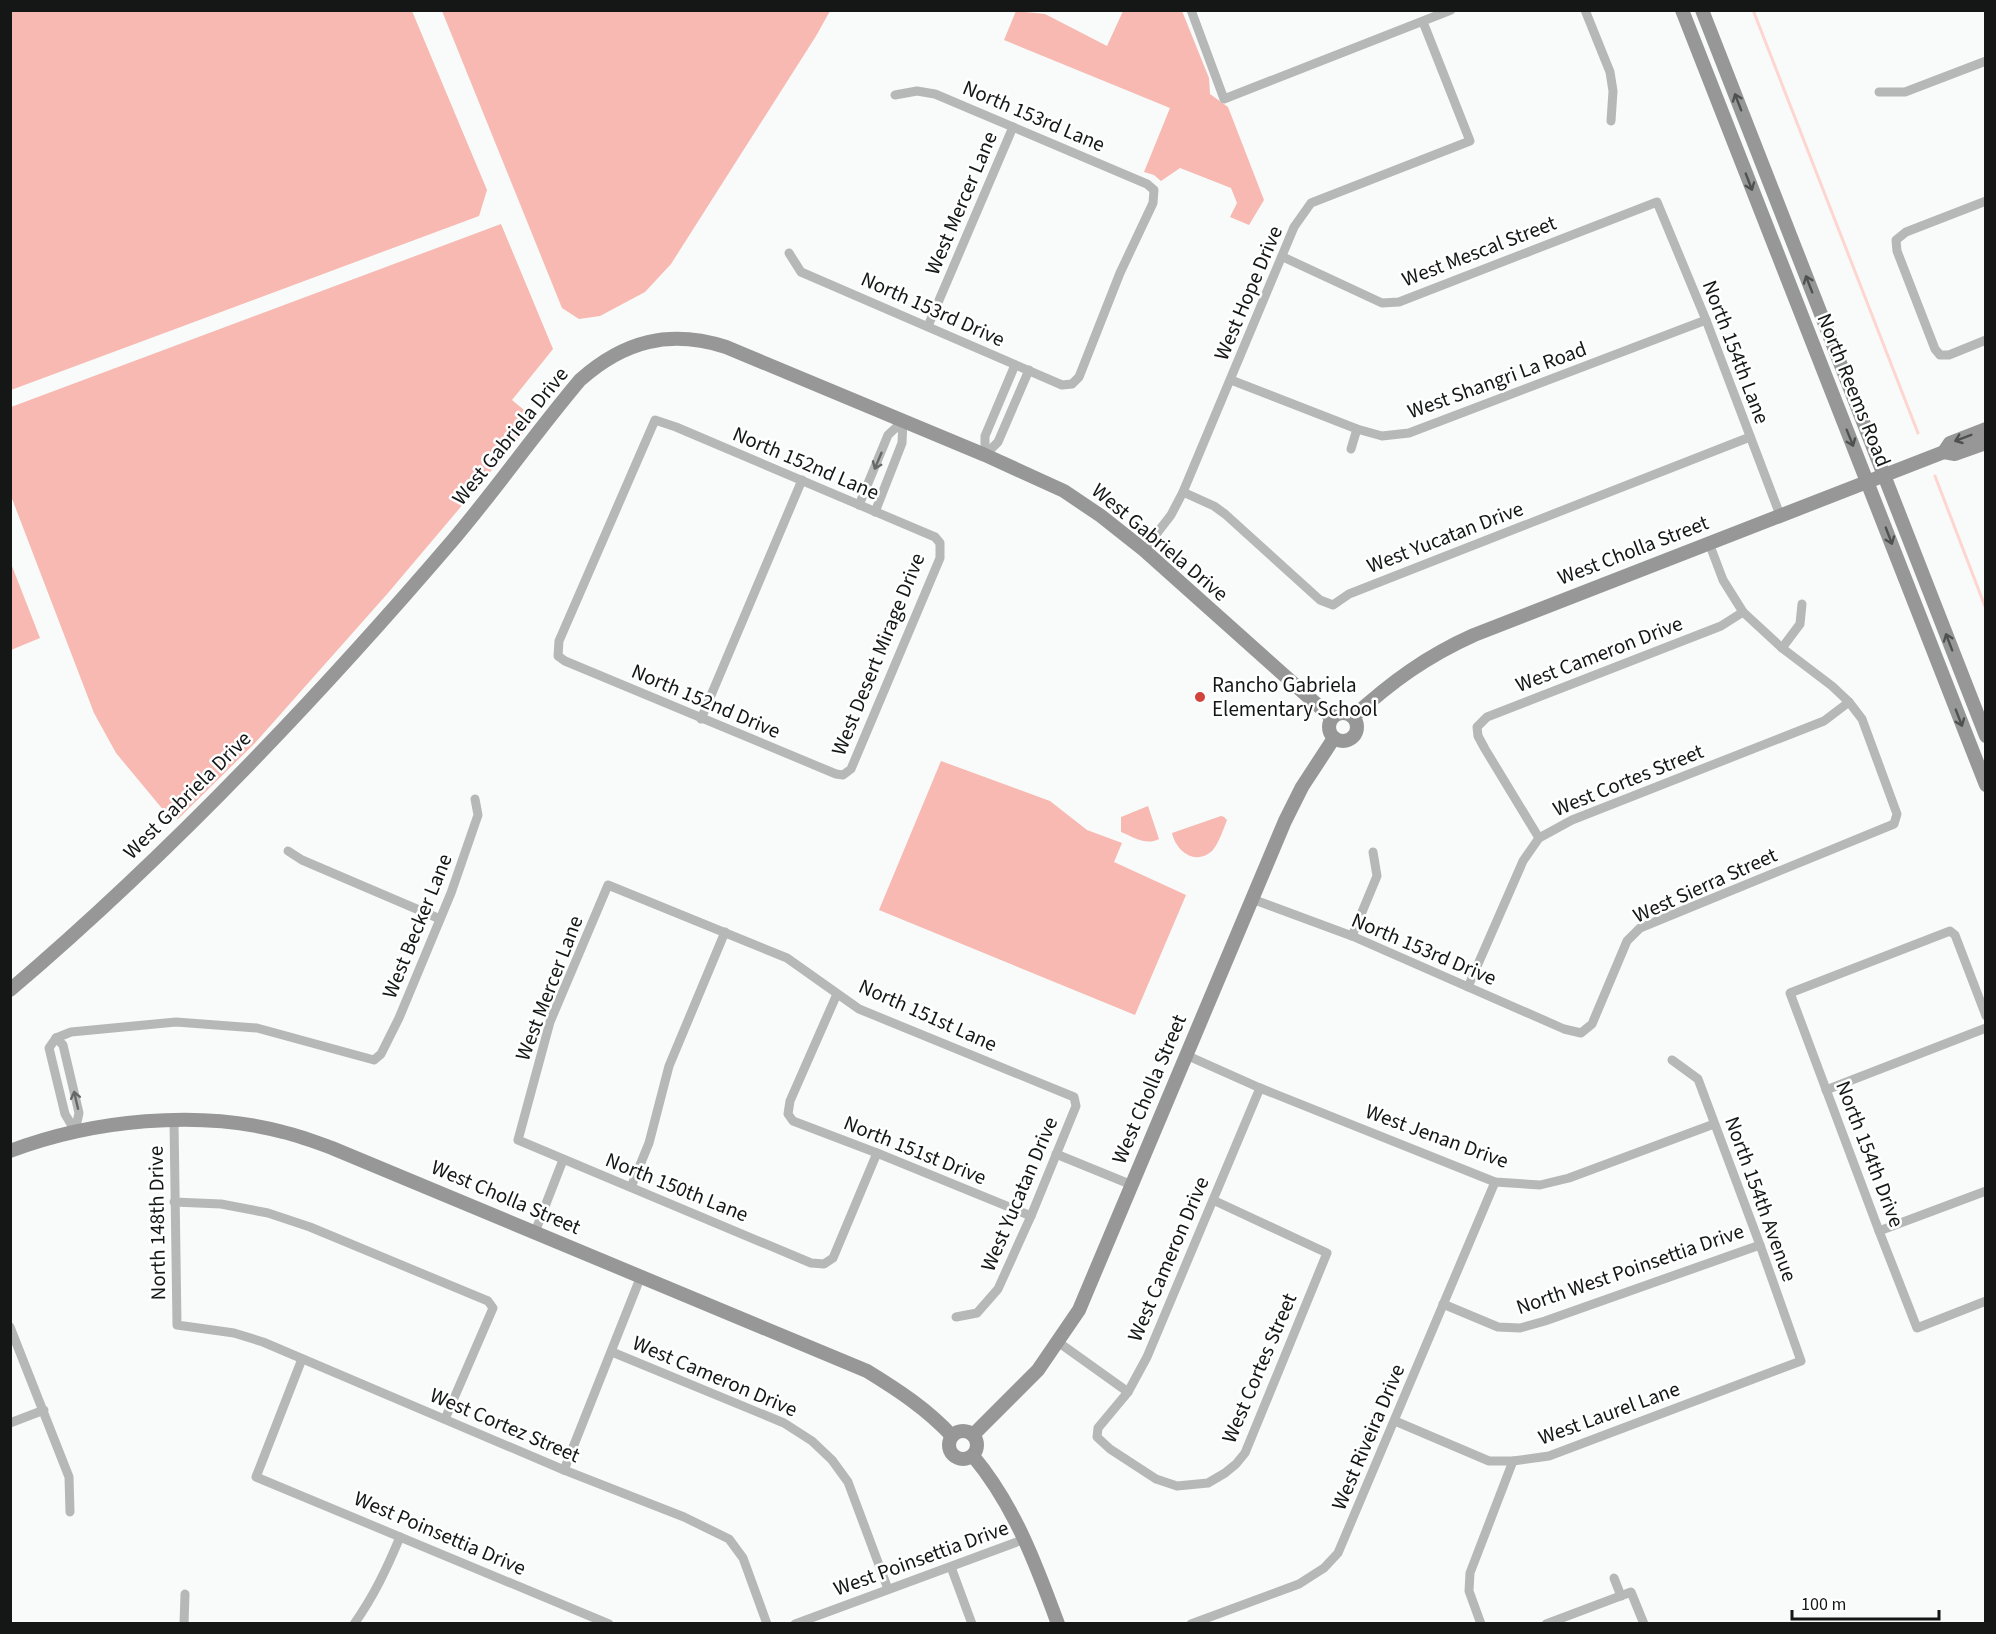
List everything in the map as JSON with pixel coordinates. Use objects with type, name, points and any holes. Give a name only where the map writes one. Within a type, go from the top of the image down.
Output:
[{"type":"street","points":[[1191,10],[1224,99],[1451,10]]},
{"type":"street","points":[[1585,10],[1610,72],[1613,91],[1611,121]]},
{"type":"street","name":"North Reems Road","points":[[1682,10],[1986,785]]},
{"type":"street","name":"North Reems Road","points":[[1702,10],[1986,736]]},
{"type":"street","name":"West Hope Drive","points":[[1144,550],[1171,516],[1183,492],[1294,227],[1311,203],[1470,141],[1423,21]]},
{"type":"street","points":[[1879,92],[1905,92],[1986,61]]},
{"type":"street","name":"North 153rd Lane","points":[[895,95],[917,92],[935,94],[1147,184],[1154,190],[1153,203],[1120,273],[1079,377],[1072,384]]},
{"type":"street","name":"West Mercer Lane","points":[[928,326],[1013,127]]},
{"type":"street","points":[[1986,201],[1906,232],[1896,240],[1898,251],[1940,355],[1949,355],[1986,340]]},
{"type":"street","name":"West Mescal Street","points":[[1282,257],[1382,303],[1399,302],[1657,202]]},
{"type":"street","name":"North 154th Lane","points":[[1657,202],[1706,320],[1780,515]]},
{"type":"street","name":"North 153rd Drive","points":[[789,253],[801,272],[1062,385],[1072,384]]},
{"type":"street","name":"West Shangri La Road","points":[[1231,380],[1357,429],[1382,436],[1409,433],[1706,320]]},
{"type":"street","name":"West Gabriela Drive","points":[[10,990],[91,919],[189,826],[312,699],[454,538],[575,386],[607,358],[619,351],[655,340],[683,338],[711,342],[985,455],[1064,491],[1101,516],[1144,550],[1332,718]]},
{"type":"street","points":[[985,455],[984,436],[1015,365]]},
{"type":"street","points":[[985,455],[998,442],[1029,370]]},
{"type":"street","points":[[996,409],[1010,415]]},
{"type":"street","name":"North 152nd Lane","points":[[558,656],[559,641],[655,420],[935,537],[940,543]]},
{"type":"street","points":[[859,505],[888,435],[903,421]]},
{"type":"street","points":[[875,512],[902,442],[903,421]]},
{"type":"street","points":[[1351,449],[1357,429]]},
{"type":"street","name":"West Cholla Street","points":[[1944,452],[1950,443],[1986,429]]},
{"type":"street","name":"West Yucatan Drive","points":[[1183,492],[1214,506],[1320,600],[1333,605],[1349,594],[1750,437]]},
{"type":"street","name":"West Cholla Street","points":[[1353,717],[1395,680],[1452,644],[1944,452],[1955,454],[1986,443]]},
{"type":"street","points":[[701,719],[802,480]]},
{"type":"street","name":"West Desert Mirage Drive","points":[[843,775],[851,769],[940,558],[940,543]]},
{"type":"street","points":[[1709,543],[1723,580],[1743,612],[1782,648],[1849,702]]},
{"type":"street","points":[[1782,648],[1800,624],[1802,604]]},
{"type":"street","name":"West Cameron Drive","points":[[1539,838],[1478,736],[1477,727],[1487,717],[1721,626],[1743,612]]},
{"type":"street","name":"North 152nd Drive","points":[[558,656],[701,719],[843,775]]},
{"type":"street","name":"West Sierra Street","points":[[1581,1033],[1592,1024],[1627,941],[1640,928],[1894,824],[1897,814],[1862,719],[1849,702]]},
{"type":"street","name":"West Cortes Street","points":[[1468,987],[1523,861],[1539,838],[1572,820],[1824,721],[1849,702]]},
{"type":"street","points":[[1344,713],[1353,717],[1358,725],[1352,739],[1343,742],[1334,738],[1329,726],[1332,718],[1344,713]]},
{"type":"street","name":"West Cholla Street","points":[[973,1434],[1038,1371],[1079,1310],[1291,807],[1334,738]]},
{"type":"street","name":"West Becker Lane","points":[[56,1038],[71,1032],[176,1022],[257,1028],[374,1060],[381,1054],[399,1018],[440,919],[478,815],[475,799]]},
{"type":"street","points":[[288,851],[302,860],[440,919]]},
{"type":"street","points":[[1352,936],[1377,876],[1373,852]]},
{"type":"street","name":"West Mercer Lane","points":[[518,1140],[550,1022],[608,885]]},
{"type":"street","name":"North 151st Lane","points":[[608,885],[787,958],[859,1009],[1074,1097]]},
{"type":"street","name":"North 153rd Drive","points":[[1252,899],[1352,936],[1564,1029],[1581,1033]]},
{"type":"street","name":"North 154th Drive","points":[[1986,1016],[1955,935],[1950,931],[1790,993],[1917,1328],[1986,1301]]},
{"type":"street","points":[[631,1187],[649,1143],[669,1066],[725,932]]},
{"type":"street","name":"North 151st Drive","points":[[837,994],[790,1101],[788,1114],[794,1121],[877,1152],[1031,1216]]},
{"type":"street","points":[[1826,1090],[1986,1028]]},
{"type":"street","points":[[56,1038],[63,1045],[79,1113],[75,1131],[65,1114],[49,1048],[56,1038]]},
{"type":"street","name":"West Jenan Drive","points":[[1186,1055],[1260,1088],[1495,1182],[1540,1185],[1569,1178],[1714,1124]]},
{"type":"street","name":"North 154th Avenue","points":[[1672,1060],[1698,1079],[1801,1361]]},
{"type":"street","name":"West Cameron Drive","points":[[1097,1437],[1098,1428],[1128,1392],[1146,1357],[1260,1088]]},
{"type":"street","name":"West Yucatan Drive","points":[[956,1317],[977,1313],[998,1289],[1076,1106],[1074,1097]]},
{"type":"street","name":"West Cholla Street","points":[[10,1151],[75,1131],[152,1121],[238,1124],[283,1131],[332,1148],[867,1371],[907,1396],[937,1420],[952,1436]]},
{"type":"street","name":"North 148th Drive","points":[[174,1121],[177,1325]]},
{"type":"street","name":"North 150th Lane","points":[[518,1140],[811,1263],[824,1264],[833,1258],[877,1152]]},
{"type":"street","points":[[1056,1154],[1132,1185]]},
{"type":"street","points":[[535,1232],[563,1160]]},
{"type":"street","name":"West Riveira Drive","points":[[1191,1623],[1299,1584],[1324,1568],[1338,1553],[1495,1182]]},
{"type":"street","points":[[1879,1231],[1986,1191]]},
{"type":"street","name":"West Cortes Street","points":[[1097,1437],[1110,1449],[1156,1479],[1178,1486],[1208,1483],[1230,1469],[1245,1452],[1327,1253],[1213,1200]]},
{"type":"street","points":[[174,1202],[221,1204],[268,1213],[310,1227],[488,1301],[494,1308],[445,1419]]},
{"type":"street","name":"North West Poinsettia Drive","points":[[1443,1304],[1498,1327],[1520,1328],[1760,1245]]},
{"type":"street","points":[[564,1470],[641,1276]]},
{"type":"street","name":"West Cortez Street","points":[[177,1325],[234,1333],[263,1342],[564,1470],[684,1517],[729,1539],[743,1558],[767,1623]]},
{"type":"street","points":[[10,1326],[69,1477],[70,1512]]},
{"type":"street","points":[[1058,1342],[1128,1392]]},
{"type":"street","name":"West Cameron Drive","points":[[612,1352],[784,1423],[812,1441],[848,1482],[888,1589]]},
{"type":"street","name":"West Poinsettia Drive","points":[[302,1359],[256,1477],[609,1623]]},
{"type":"street","name":"West Laurel Lane","points":[[1395,1421],[1489,1461],[1513,1461],[1549,1456],[1801,1361]]},
{"type":"street","points":[[10,1424],[44,1410]]},
{"type":"street","points":[[964,1431],[973,1434],[978,1448],[973,1456],[964,1460],[955,1457],[949,1445],[952,1436],[964,1431]]},
{"type":"street","points":[[973,1456],[1002,1496],[1025,1539],[1058,1623]]},
{"type":"street","points":[[1481,1623],[1470,1591],[1470,1573],[1513,1461]]},
{"type":"street","points":[[354,1623],[375,1592],[400,1537]]},
{"type":"street","name":"West Poinsettia Drive","points":[[795,1623],[1025,1539]]},
{"type":"street","points":[[951,1566],[972,1623]]},
{"type":"street","points":[[1614,1578],[1621,1596]]},
{"type":"street","points":[[1546,1623],[1631,1592],[1644,1623]]},
{"type":"street","points":[[184,1623],[185,1594]]},
{"type":"shaded area","points":[[11,10],[412,11],[487,190],[479,216],[11,390]]},
{"type":"shaded area","points":[[442,11],[830,11],[671,264],[645,292],[600,316],[579,319],[562,308]]},
{"type":"shaded area","points":[[1016,11],[1045,14],[1107,46],[1123,11],[1182,11],[1209,78],[1210,94],[1228,107],[1264,200],[1249,225],[1230,217],[1237,203],[1231,188],[1180,168],[1161,181],[1154,175],[1144,172],[1170,108],[1004,40]]},
{"type":"shaded area","points":[[501,224],[553,349],[512,400],[535,419],[388,593],[255,743],[178,819],[165,812],[116,753],[94,713],[11,496],[11,407]]},
{"type":"shaded area","points":[[10,561],[40,638],[11,650],[10,650]]},
{"type":"shaded area","points":[[941,761],[1050,801],[1087,830],[1122,843],[1114,862],[1186,895],[1135,1015],[879,910]]},
{"type":"shaded area","points":[[1148,806],[1159,839],[1149,842],[1121,832],[1121,817]]},
{"type":"shaded area","points":[[1221,816],[1227,820],[1219,840],[1212,851],[1206,855],[1193,857],[1182,851],[1174,840],[1172,833]]},
{"type":"waterway","points":[[1753,10],[1918,433]]},
{"type":"waterway","points":[[1935,476],[1986,609]]},
{"type":"place","name":"Rancho Gabriela Elementary School","points":[[1200,697]]}]
